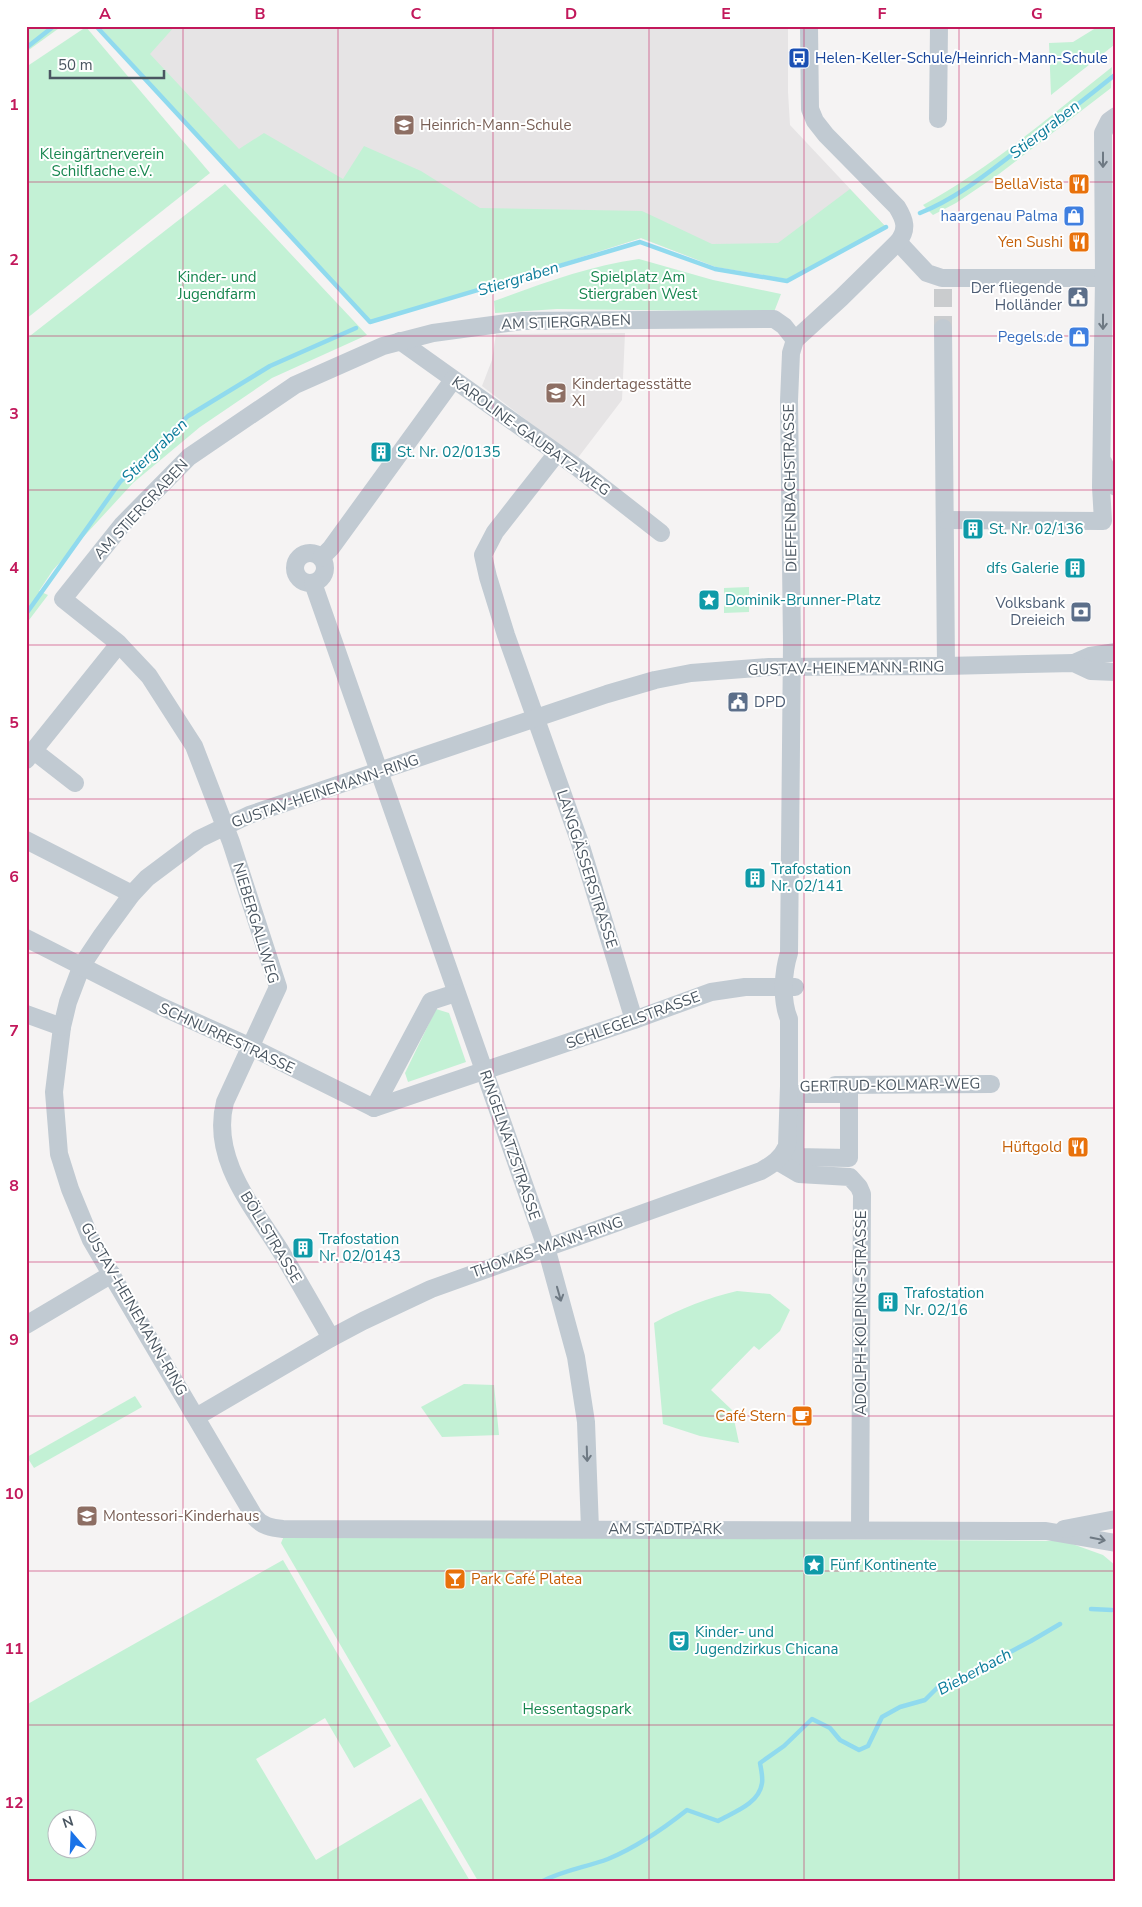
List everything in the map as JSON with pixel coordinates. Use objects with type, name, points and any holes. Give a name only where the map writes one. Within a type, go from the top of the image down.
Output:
[{"type":"street","points":[[795,340],[898,242],[903,235],[905,226],[897,206],[826,135],[810,109],[809,26]]},
{"type":"street","points":[[938,119],[939,26]]},
{"type":"street","points":[[946,520],[1103,521],[1101,488],[1103,462],[1103,133],[1110,121],[1116,116]]},
{"type":"street","points":[[898,242],[927,272],[942,284],[1104,278]]},
{"type":"street","name":"AM STIERGRABEN","points":[[63,600],[122,525],[188,457],[296,385],[383,346],[433,333],[522,321],[774,318],[784,326],[795,340]]},
{"type":"street","points":[[943,328],[946,666]]},
{"type":"street","name":"DIEFFENBACHSTRASSE","points":[[791,666],[789,401],[790,353],[795,340]]},
{"type":"street","name":"KAROLINE-GAUBATZ-WEG","points":[[400,341],[557,453],[661,532]]},
{"type":"street","points":[[321,558],[331,548],[453,380]]},
{"type":"street","name":"LANGGÄSSERSTRASSE","points":[[557,453],[495,532],[483,555],[488,577],[579,840],[634,1020]]},
{"type":"street","points":[[1103,462],[1116,487]]},
{"type":"street","points":[[316,554],[321,558],[324,564],[323,576],[313,583],[307,583],[297,577],[295,565],[303,555],[316,554]]},
{"type":"street","name":"RINGELNATZSTRASSE","points":[[313,583],[546,1247],[576,1357],[586,1429],[590,1529]]},
{"type":"street","name":"NIEBERGALLWEG","points":[[63,600],[118,644],[150,676],[194,746],[231,842],[278,986],[250,1047]]},
{"type":"street","points":[[75,783],[30,755],[118,644]]},
{"type":"street","name":"GUSTAV-HEINEMANN-RING","points":[[1074,664],[1090,656],[1116,652]]},
{"type":"street","name":"GUSTAV-HEINEMANN-RING","points":[[283,1529],[258,1522],[92,1240],[70,1189],[59,1154],[54,1092],[62,1027],[68,1002],[82,965],[132,894],[147,878],[200,839],[249,815],[654,680],[691,673],[791,666],[1074,664],[1091,671],[1116,672]]},
{"type":"street","points":[[777,1161],[783,1155],[787,1146],[789,1019],[794,1009],[790,987],[795,965],[789,953],[791,666]]},
{"type":"street","points":[[26,840],[132,894]]},
{"type":"street","name":"SCHNURRESTRASSE","points":[[26,938],[160,1006],[250,1047],[374,1108]]},
{"type":"street","name":"SCHLEGELSTRASSE","points":[[484,1072],[710,992],[745,987],[790,987]]},
{"type":"street","points":[[374,1108],[431,1001],[456,993]]},
{"type":"street","points":[[26,1014],[62,1027]]},
{"type":"street","name":"BÖLLSTRASSE","points":[[250,1047],[225,1102],[221,1118],[224,1147],[249,1203],[282,1253],[331,1338]]},
{"type":"street","points":[[374,1108],[484,1072]]},
{"type":"street","name":"GERTRUD-KOLMAR-WEG","points":[[789,1086],[991,1084]]},
{"type":"street","points":[[796,1094],[849,1094],[849,1158],[796,1158],[796,1094]]},
{"type":"street","name":"THOMAS-MANN-RING","points":[[196,1417],[331,1338],[431,1289],[761,1171],[777,1161]]},
{"type":"street","name":"ADOLPH-KOLPING-STRASSE","points":[[777,1161],[799,1174],[850,1176],[860,1187],[862,1194],[860,1530]]},
{"type":"street","points":[[26,1325],[112,1274]]},
{"type":"street","name":"AM STADTPARK","points":[[1046,1531],[1116,1519]]},
{"type":"street","name":"AM STADTPARK","points":[[283,1529],[1046,1531],[1116,1543]]},
{"type":"shaded area","points":[[99,26],[788,26],[790,125],[885,226],[787,279],[716,267],[641,238],[369,322]]},
{"type":"shaded area","name":"Kindertagesstätte XI","points":[[625,333],[622,400],[577,459],[482,386],[492,360],[496,334]]},
{"type":"green space","points":[[26,26],[62,26],[26,52]]},
{"type":"green space","points":[[99,26],[175,26],[150,54],[239,149],[264,133],[343,179],[364,146],[421,171],[480,208],[642,211],[712,244],[778,243],[850,189],[885,226],[787,279],[716,267],[641,238],[369,322]]},
{"type":"green space","points":[[1099,26],[1114,26],[1114,45],[1051,95],[1049,43],[1073,42]]},
{"type":"green space","name":"Kleingärtnerverein Schilflache e.V.","points":[[86,27],[210,173],[26,319],[26,67]]},
{"type":"green space","points":[[1112,67],[1111,88],[999,174],[956,203],[933,215],[923,205],[997,158]]},
{"type":"green space","name":"Kinder- und Jugendfarm","points":[[225,184],[367,335],[272,378],[200,427],[133,483],[53,570],[39,591],[48,595],[26,624],[26,339]]},
{"type":"green space","name":"Spielplatz Am Stiergraben West","points":[[639,259],[713,280],[781,294],[774,312],[557,309],[495,313],[494,301],[583,271]]},
{"type":"green space","points":[[749,587],[749,612],[724,613],[724,588]]},
{"type":"green space","points":[[436,1009],[449,1013],[466,1062],[408,1082],[405,1073]]},
{"type":"green space","points":[[737,1291],[770,1294],[790,1310],[780,1331],[759,1350],[754,1346],[711,1390],[732,1410],[739,1443],[700,1436],[663,1424],[654,1323],[695,1304]]},
{"type":"green space","points":[[464,1384],[494,1385],[499,1435],[442,1437],[421,1407]]},
{"type":"green space","points":[[135,1396],[142,1407],[34,1468],[27,1457]]},
{"type":"green space","name":"Hessentagspark","points":[[284,1536],[1064,1541],[1103,1555],[1116,1566],[1116,1760],[1113,1881],[478,1881],[281,1543]]},
{"type":"green space","points":[[283,1560],[391,1746],[354,1768],[325,1718],[256,1759],[316,1860],[421,1798],[470,1881],[26,1881],[26,1705]]},
{"type":"waterway","points":[[26,48],[54,26]]},
{"type":"waterway","name":"Stiergraben","points":[[96,26],[370,322],[640,242],[715,269],[787,281],[886,227]]},
{"type":"waterway","name":"Stiergraben","points":[[920,213],[947,200],[973,183],[1116,74]]},
{"type":"waterway","name":"Stiergraben","points":[[26,614],[120,482],[188,416],[270,366],[356,328]]},
{"type":"waterway","name":"Bieberbach","points":[[1091,1609],[1112,1610]]},
{"type":"waterway","name":"Bieberbach","points":[[543,1881],[619,1854],[649,1837],[687,1810],[718,1821],[738,1811],[751,1802],[760,1790],[762,1781],[760,1763],[784,1746],[812,1719],[830,1728],[840,1740],[859,1750],[868,1746],[882,1717],[900,1707],[925,1700],[940,1685],[971,1675],[1060,1624]]},
{"type":"tunnel","points":[[943,289],[943,328]]},
{"type":"place","name":"Helen-Keller-Schule/Heinrich-Mann-Schule","points":[[799,58]]},
{"type":"place","name":"Heinrich-Mann-Schule","points":[[404,125]]},
{"type":"place","name":"BellaVista","points":[[1079,184]]},
{"type":"place","name":"haargenau Palma","points":[[1074,216]]},
{"type":"place","name":"Yen Sushi","points":[[1079,242]]},
{"type":"place","name":"Der fliegende Holländer","points":[[1078,297]]},
{"type":"place","name":"Pegels.de","points":[[1079,337]]},
{"type":"place","name":"Kindertagesstätte XI","points":[[556,393]]},
{"type":"place","name":"St. Nr. 02/0135","points":[[381,452]]},
{"type":"place","name":"St. Nr. 02/136","points":[[973,529]]},
{"type":"place","name":"dfs Galerie","points":[[1075,568]]},
{"type":"place","name":"Dominik-Brunner-Platz","points":[[709,600]]},
{"type":"place","name":"Volksbank Dreieich","points":[[1081,612]]},
{"type":"place","name":"DPD","points":[[738,702]]},
{"type":"place","name":"Trafostation Nr. 02/141","points":[[755,878]]},
{"type":"place","name":"Hüftgold","points":[[1078,1147]]},
{"type":"place","name":"Trafostation Nr. 02/0143","points":[[303,1248]]},
{"type":"place","name":"Trafostation Nr. 02/16","points":[[888,1302]]},
{"type":"place","name":"Café Stern","points":[[802,1416]]},
{"type":"place","name":"Montessori-Kinderhaus","points":[[87,1516]]},
{"type":"place","name":"Fünf Kontinente","points":[[814,1565]]},
{"type":"place","name":"Park Café Platea","points":[[455,1579]]},
{"type":"place","name":"Kinder- und Jugendzirkus Chicana","points":[[679,1641]]}]
